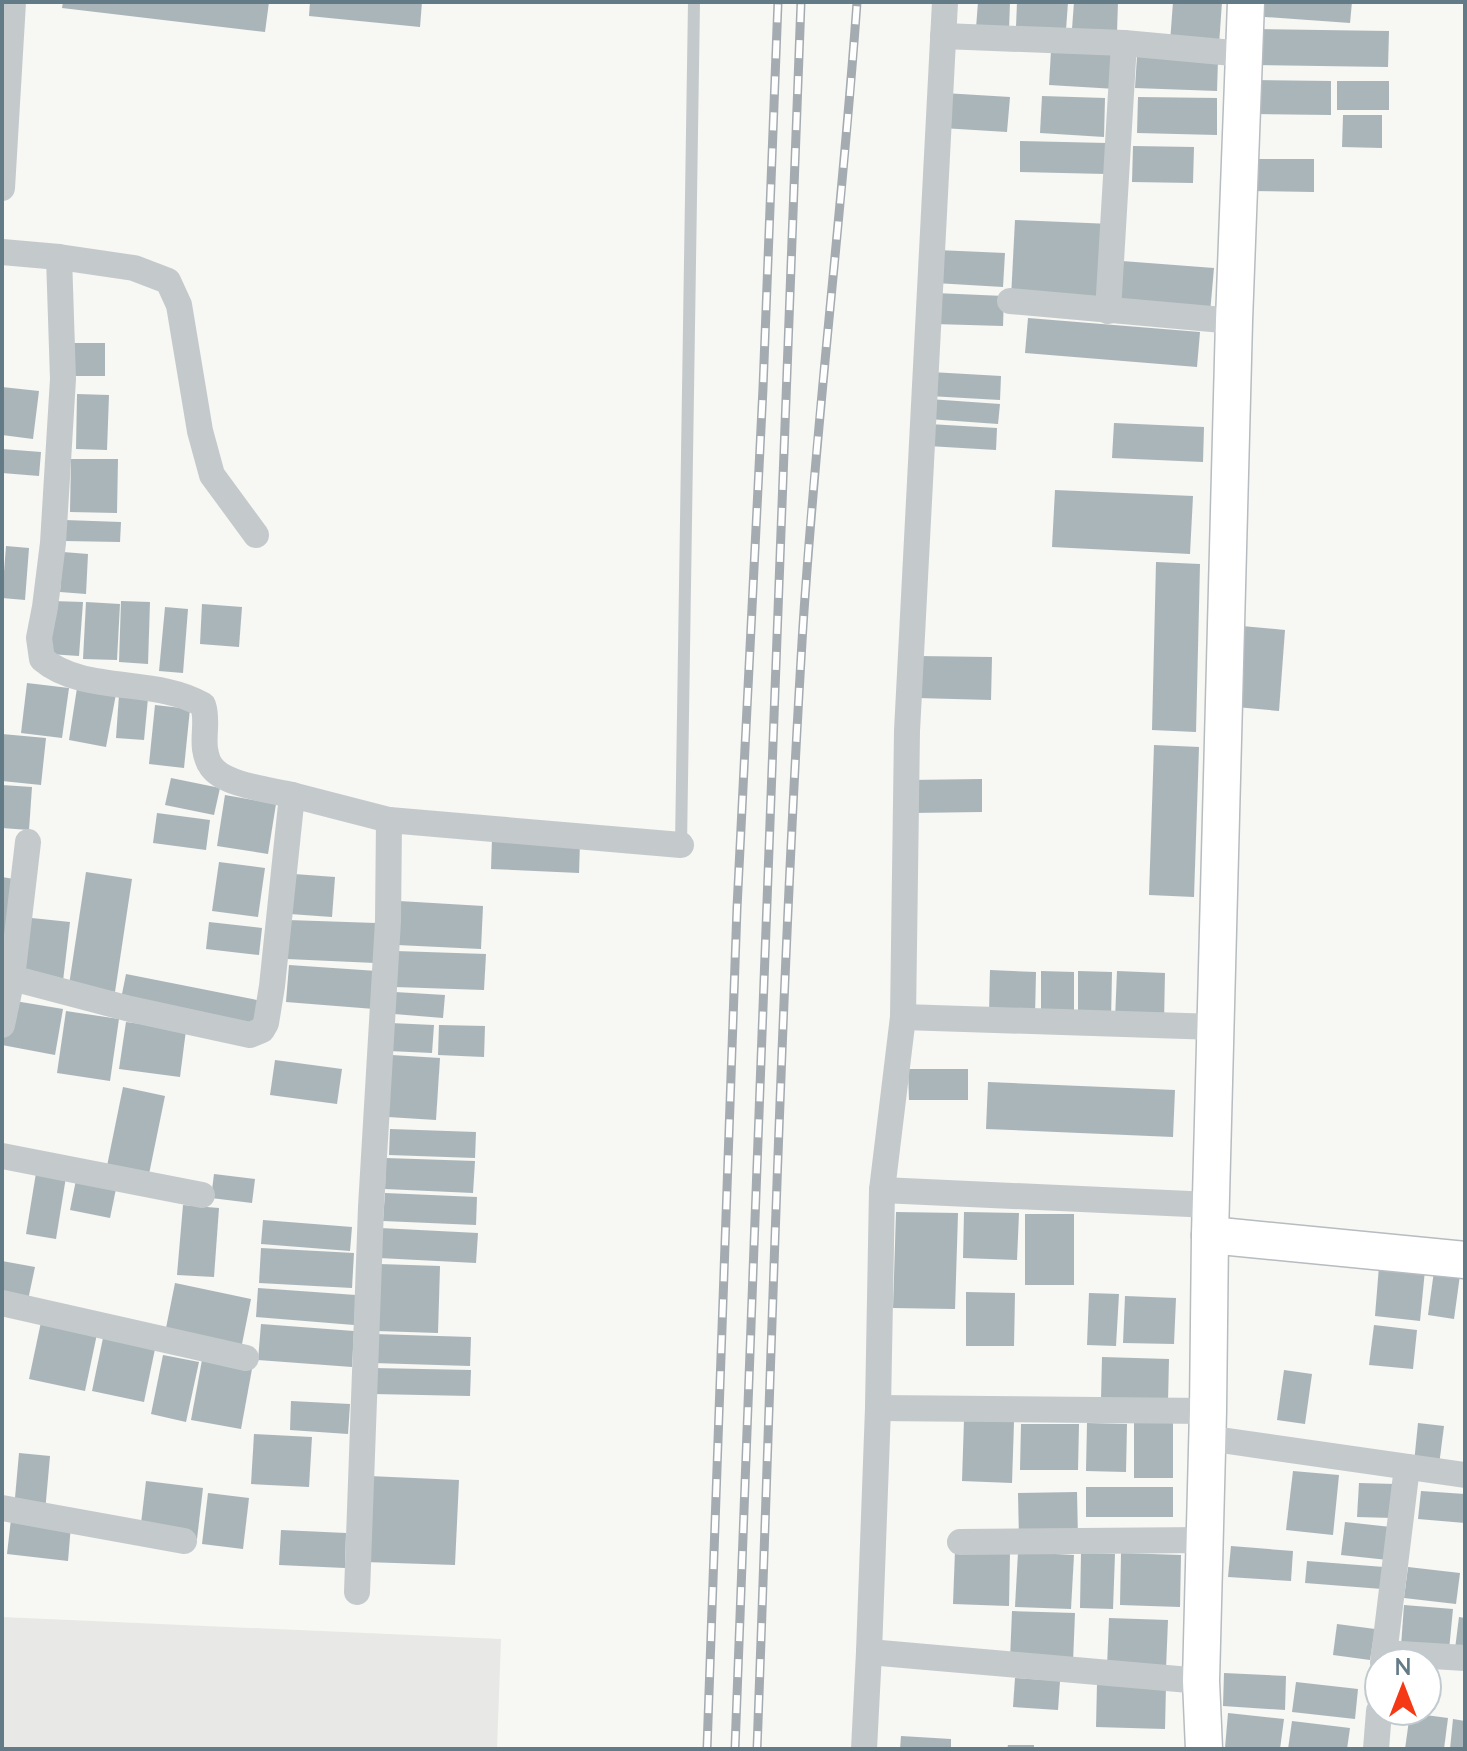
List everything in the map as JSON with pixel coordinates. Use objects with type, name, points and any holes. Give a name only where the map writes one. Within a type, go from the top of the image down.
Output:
[{"type":"street","points":[[2,188],[13,2]]},
{"type":"street","points":[[864,1749],[878,1408],[882,1190],[903,1017],[907,731],[945,2]]},
{"type":"street","points":[[1204,1749],[1201,1681],[1210,1220],[1234,321],[1246,2]]},
{"type":"street","points":[[943,36],[1124,43],[1244,54]]},
{"type":"street","points":[[1108,311],[1124,43]]},
{"type":"street","points":[[2,252],[134,268],[168,281],[179,305],[200,431],[212,475],[256,535]]},
{"type":"street","points":[[59,257],[63,379],[53,543],[39,638],[42,659],[53,669],[89,679],[177,693],[203,705],[206,715],[206,756],[217,773],[233,781],[389,820],[681,845]]},
{"type":"street","points":[[1010,301],[1234,321]]},
{"type":"street","points":[[7,976],[130,1009],[250,1035],[262,1030],[272,986],[292,795]]},
{"type":"street","points":[[357,1592],[371,1207],[388,921],[389,820]]},
{"type":"street","points":[[2,1025],[28,842]]},
{"type":"street","points":[[903,1017],[1216,1027]]},
{"type":"street","points":[[2,1156],[202,1195]]},
{"type":"street","points":[[882,1190],[1210,1220],[1465,1260]]},
{"type":"street","points":[[2,1303],[246,1358]]},
{"type":"street","points":[[878,1408],[1208,1425],[1407,1467],[1465,1475]]},
{"type":"street","points":[[1385,1647],[1407,1467]]},
{"type":"street","points":[[2,1508],[184,1541]]},
{"type":"street","points":[[960,1542],[1205,1540]]},
{"type":"street","points":[[869,1652],[1201,1681]]},
{"type":"street","points":[[1443,1658],[1465,1658]]},
{"type":"street","points":[[1376,1749],[1378,1727]]},
{"type":"lane","points":[[681,845],[694,2]]},
{"type":"shaded area","points":[[2,1617],[501,1639],[497,1749],[2,1749]]},
{"type":"building","points":[[63,2],[269,2],[265,32],[62,8]]},
{"type":"building","points":[[310,2],[422,2],[420,27],[309,16]]},
{"type":"building","points":[[978,2],[1010,2],[1009,30],[976,28]]},
{"type":"building","points":[[1017,2],[1068,2],[1066,30],[1016,27]]},
{"type":"building","points":[[1074,2],[1118,2],[1117,32],[1072,29]]},
{"type":"building","points":[[1173,2],[1222,2],[1219,45],[1170,42]]},
{"type":"building","points":[[1253,2],[1352,2],[1350,23],[1252,16]]},
{"type":"building","points":[[1255,29],[1389,31],[1388,67],[1254,65]]},
{"type":"building","points":[[1051,51],[1118,55],[1116,89],[1049,85]]},
{"type":"building","points":[[1137,56],[1218,59],[1217,91],[1135,88]]},
{"type":"building","points":[[1254,80],[1331,81],[1331,115],[1254,114]]},
{"type":"building","points":[[1337,81],[1389,81],[1389,110],[1337,110]]},
{"type":"building","points":[[944,93],[1010,97],[1007,132],[942,128]]},
{"type":"building","points":[[1042,96],[1105,98],[1104,137],[1040,133]]},
{"type":"building","points":[[1138,97],[1217,98],[1217,135],[1137,133]]},
{"type":"building","points":[[1343,115],[1382,115],[1382,148],[1342,147]]},
{"type":"building","points":[[1020,141],[1107,143],[1106,174],[1020,172]]},
{"type":"building","points":[[1133,146],[1194,147],[1193,183],[1132,182]]},
{"type":"building","points":[[1248,159],[1314,159],[1314,192],[1248,191]]},
{"type":"building","points":[[1015,220],[1111,224],[1107,302],[1011,298]]},
{"type":"building","points":[[937,250],[1005,253],[1003,287],[935,283]]},
{"type":"building","points":[[1122,261],[1214,268],[1210,313],[1118,307]]},
{"type":"building","points":[[935,293],[1004,296],[1003,326],[934,324]]},
{"type":"building","points":[[1028,318],[1200,332],[1197,367],[1025,353]]},
{"type":"building","points":[[71,343],[105,343],[105,376],[71,376]]},
{"type":"building","points":[[931,372],[1001,376],[1000,400],[929,396]]},
{"type":"building","points":[[2,387],[39,391],[33,439],[2,435]]},
{"type":"building","points":[[77,394],[109,395],[107,450],[76,449]]},
{"type":"building","points":[[929,399],[1000,404],[998,424],[928,419]]},
{"type":"building","points":[[1114,423],[1204,427],[1203,462],[1112,458]]},
{"type":"building","points":[[929,424],[997,428],[996,450],[928,446]]},
{"type":"building","points":[[2,449],[41,452],[39,476],[2,473]]},
{"type":"building","points":[[71,459],[118,459],[117,513],[70,512]]},
{"type":"building","points":[[1055,490],[1193,496],[1190,554],[1052,547]]},
{"type":"building","points":[[65,520],[121,522],[120,542],[65,541]]},
{"type":"building","points":[[6,546],[29,548],[25,600],[2,598]]},
{"type":"building","points":[[63,552],[88,554],[86,594],[60,592]]},
{"type":"building","points":[[1156,562],[1200,564],[1196,732],[1152,730]]},
{"type":"building","points":[[53,601],[83,602],[79,656],[49,654]]},
{"type":"building","points":[[121,601],[150,602],[148,664],[119,662]]},
{"type":"building","points":[[86,602],[120,604],[117,660],[83,659]]},
{"type":"building","points":[[202,604],[242,607],[239,647],[200,644]]},
{"type":"building","points":[[165,607],[188,609],[183,673],[159,671]]},
{"type":"building","points":[[1242,626],[1285,630],[1279,711],[1236,707]]},
{"type":"building","points":[[918,656],[992,657],[991,700],[917,698]]},
{"type":"building","points":[[27,683],[69,688],[62,738],[21,733]]},
{"type":"building","points":[[77,688],[116,694],[106,747],[69,740]]},
{"type":"building","points":[[119,695],[148,698],[144,740],[116,738]]},
{"type":"building","points":[[155,705],[190,709],[184,768],[149,764]]},
{"type":"building","points":[[2,734],[46,738],[41,785],[2,781]]},
{"type":"building","points":[[1154,745],[1199,747],[1194,897],[1149,895]]},
{"type":"building","points":[[171,778],[220,788],[214,815],[165,805]]},
{"type":"building","points":[[982,779],[982,812],[911,813],[910,780]]},
{"type":"building","points":[[2,785],[32,787],[29,830],[2,828]]},
{"type":"building","points":[[225,795],[276,804],[268,854],[217,846]]},
{"type":"building","points":[[157,813],[210,820],[206,850],[153,843]]},
{"type":"building","points":[[492,839],[580,843],[579,873],[491,869]]},
{"type":"building","points":[[219,862],[265,868],[258,917],[212,911]]},
{"type":"building","points":[[86,872],[132,879],[115,992],[69,985]]},
{"type":"building","points":[[294,874],[335,877],[332,917],[290,914]]},
{"type":"building","points":[[2,877],[20,880],[2,964]]},
{"type":"building","points":[[399,901],[483,906],[481,949],[397,945]]},
{"type":"building","points":[[22,917],[70,922],[63,981],[16,976]]},
{"type":"building","points":[[288,920],[376,923],[375,963],[287,959]]},
{"type":"building","points":[[209,922],[262,928],[259,955],[206,949]]},
{"type":"building","points":[[396,951],[486,954],[484,990],[395,987]]},
{"type":"building","points":[[289,965],[377,971],[374,1009],[286,1002]]},
{"type":"building","points":[[990,970],[1036,972],[1035,1016],[989,1014]]},
{"type":"building","points":[[1041,971],[1074,972],[1074,1020],[1041,1020]]},
{"type":"building","points":[[1078,971],[1112,972],[1111,1021],[1078,1020]]},
{"type":"building","points":[[1117,971],[1165,973],[1164,1022],[1115,1020]]},
{"type":"building","points":[[126,974],[262,1001],[256,1030],[120,1004]]},
{"type":"building","points":[[395,992],[445,995],[443,1018],[394,1014]]},
{"type":"building","points":[[9,1000],[63,1009],[55,1055],[2,1045]]},
{"type":"building","points":[[66,1011],[119,1019],[110,1081],[57,1073]]},
{"type":"building","points":[[126,1022],[186,1030],[180,1077],[119,1069]]},
{"type":"building","points":[[390,1023],[434,1025],[432,1053],[389,1051]]},
{"type":"building","points":[[439,1025],[485,1026],[484,1057],[438,1055]]},
{"type":"building","points":[[392,1055],[440,1058],[436,1120],[388,1117]]},
{"type":"building","points":[[275,1060],[342,1069],[337,1104],[270,1095]]},
{"type":"building","points":[[908,1069],[968,1069],[968,1100],[909,1100]]},
{"type":"building","points":[[988,1082],[1175,1090],[1173,1137],[986,1129]]},
{"type":"building","points":[[123,1087],[165,1096],[148,1179],[106,1171]]},
{"type":"building","points":[[390,1129],[476,1132],[475,1158],[389,1155]]},
{"type":"building","points":[[386,1158],[475,1161],[473,1193],[385,1189]]},
{"type":"building","points":[[36,1173],[66,1177],[56,1239],[26,1234]]},
{"type":"building","points":[[214,1174],[255,1179],[252,1203],[211,1198]]},
{"type":"building","points":[[77,1175],[117,1184],[110,1218],[70,1210]]},
{"type":"building","points":[[385,1193],[477,1197],[476,1225],[383,1221]]},
{"type":"building","points":[[183,1205],[219,1208],[214,1277],[177,1275]]},
{"type":"building","points":[[896,1212],[958,1213],[955,1309],[893,1308]]},
{"type":"building","points":[[964,1212],[1019,1213],[1017,1260],[963,1258]]},
{"type":"building","points":[[1025,1214],[1074,1214],[1074,1285],[1025,1285]]},
{"type":"building","points":[[263,1220],[352,1227],[350,1251],[261,1244]]},
{"type":"building","points":[[380,1228],[478,1233],[476,1263],[379,1258]]},
{"type":"building","points":[[261,1248],[354,1253],[352,1288],[259,1283]]},
{"type":"building","points":[[2,1261],[35,1267],[28,1300],[2,1295]]},
{"type":"building","points":[[379,1264],[440,1266],[438,1333],[377,1331]]},
{"type":"building","points":[[1379,1266],[1425,1270],[1420,1321],[1375,1316]]},
{"type":"building","points":[[1434,1271],[1460,1275],[1454,1319],[1428,1315]]},
{"type":"building","points":[[175,1283],[251,1299],[241,1349],[165,1333]]},
{"type":"building","points":[[258,1288],[356,1295],[354,1325],[256,1317]]},
{"type":"building","points":[[966,1292],[1015,1293],[1014,1346],[966,1346]]},
{"type":"building","points":[[1089,1293],[1119,1294],[1116,1346],[1087,1345]]},
{"type":"building","points":[[1125,1296],[1176,1298],[1174,1344],[1123,1343]]},
{"type":"building","points":[[41,1322],[97,1334],[85,1391],[29,1379]]},
{"type":"building","points":[[261,1324],[354,1331],[352,1367],[258,1360]]},
{"type":"building","points":[[1374,1325],[1417,1330],[1413,1369],[1369,1365]]},
{"type":"building","points":[[374,1334],[471,1337],[470,1366],[373,1363]]},
{"type":"building","points":[[103,1338],[155,1349],[144,1402],[92,1391]]},
{"type":"building","points":[[163,1355],[199,1362],[186,1422],[151,1414]]},
{"type":"building","points":[[1102,1357],[1169,1359],[1168,1402],[1101,1400]]},
{"type":"building","points":[[202,1360],[252,1369],[241,1429],[191,1420]]},
{"type":"building","points":[[373,1368],[471,1370],[470,1396],[373,1394]]},
{"type":"building","points":[[1284,1370],[1312,1374],[1305,1424],[1277,1420]]},
{"type":"building","points":[[291,1401],[350,1404],[348,1434],[290,1430]]},
{"type":"building","points":[[964,1420],[1014,1422],[1012,1483],[962,1481]]},
{"type":"building","points":[[1134,1422],[1173,1422],[1173,1478],[1134,1478]]},
{"type":"building","points":[[1087,1423],[1127,1424],[1126,1472],[1086,1471]]},
{"type":"building","points":[[1418,1423],[1444,1426],[1439,1465],[1414,1463]]},
{"type":"building","points":[[1021,1424],[1079,1424],[1078,1470],[1020,1470]]},
{"type":"building","points":[[254,1434],[312,1437],[309,1487],[251,1484]]},
{"type":"building","points":[[19,1453],[50,1456],[45,1512],[14,1509]]},
{"type":"building","points":[[1293,1471],[1339,1475],[1333,1535],[1286,1530]]},
{"type":"building","points":[[369,1476],[459,1480],[455,1565],[365,1562]]},
{"type":"building","points":[[146,1481],[203,1488],[197,1539],[140,1532]]},
{"type":"building","points":[[1359,1483],[1395,1484],[1393,1518],[1357,1517]]},
{"type":"building","points":[[1086,1487],[1173,1487],[1173,1517],[1086,1517]]},
{"type":"building","points":[[1421,1491],[1465,1494],[1465,1523],[1418,1519]]},
{"type":"building","points":[[1077,1492],[1078,1538],[1019,1539],[1018,1493]]},
{"type":"building","points":[[208,1493],[249,1498],[243,1549],[202,1544]]},
{"type":"building","points":[[11,1519],[71,1525],[68,1561],[7,1554]]},
{"type":"building","points":[[1345,1522],[1391,1527],[1388,1560],[1341,1555]]},
{"type":"building","points":[[281,1530],[346,1533],[345,1568],[279,1565]]},
{"type":"building","points":[[1231,1546],[1293,1551],[1291,1581],[1228,1577]]},
{"type":"building","points":[[955,1551],[1010,1552],[1009,1606],[953,1604]]},
{"type":"building","points":[[1018,1552],[1074,1555],[1071,1609],[1015,1607]]},
{"type":"building","points":[[1081,1553],[1115,1554],[1113,1609],[1080,1608]]},
{"type":"building","points":[[1121,1553],[1181,1555],[1180,1607],[1120,1605]]},
{"type":"building","points":[[1307,1561],[1384,1567],[1382,1589],[1305,1583]]},
{"type":"building","points":[[1408,1567],[1460,1573],[1456,1604],[1404,1598]]},
{"type":"building","points":[[1404,1605],[1453,1609],[1449,1650],[1443,1647],[1401,1646]]},
{"type":"building","points":[[1012,1611],[1075,1613],[1073,1662],[1010,1660]]},
{"type":"building","points":[[1459,1617],[1465,1618],[1465,1651],[1455,1649]]},
{"type":"building","points":[[1109,1618],[1168,1620],[1166,1669],[1107,1667]]},
{"type":"building","points":[[1337,1624],[1375,1629],[1372,1647],[1363,1647],[1363,1659],[1333,1655]]},
{"type":"building","points":[[1224,1673],[1286,1676],[1285,1710],[1223,1706]]},
{"type":"building","points":[[1015,1678],[1060,1681],[1058,1710],[1013,1707]]},
{"type":"building","points":[[1296,1682],[1358,1689],[1355,1719],[1292,1712]]},
{"type":"building","points":[[1097,1683],[1166,1685],[1165,1729],[1096,1727]]},
{"type":"building","points":[[1228,1713],[1284,1719],[1280,1749],[1225,1748]]},
{"type":"building","points":[[1443,1717],[1448,1718],[1444,1749],[1405,1749],[1408,1727],[1443,1727]]},
{"type":"building","points":[[1453,1719],[1465,1721],[1465,1749],[1450,1749]]},
{"type":"building","points":[[1292,1721],[1350,1728],[1347,1749],[1288,1749]]},
{"type":"building","points":[[901,1736],[951,1739],[951,1749],[900,1749]]},
{"type":"building","points":[[1008,1745],[1034,1745],[1034,1749],[1007,1749]]},
{"type":"railway","points":[[707,1749],[737,908],[763,388],[778,2]]},
{"type":"railway","points":[[735,1749],[801,2]]},
{"type":"railway","points":[[757,1749],[794,780],[814,482],[857,2]]}]
